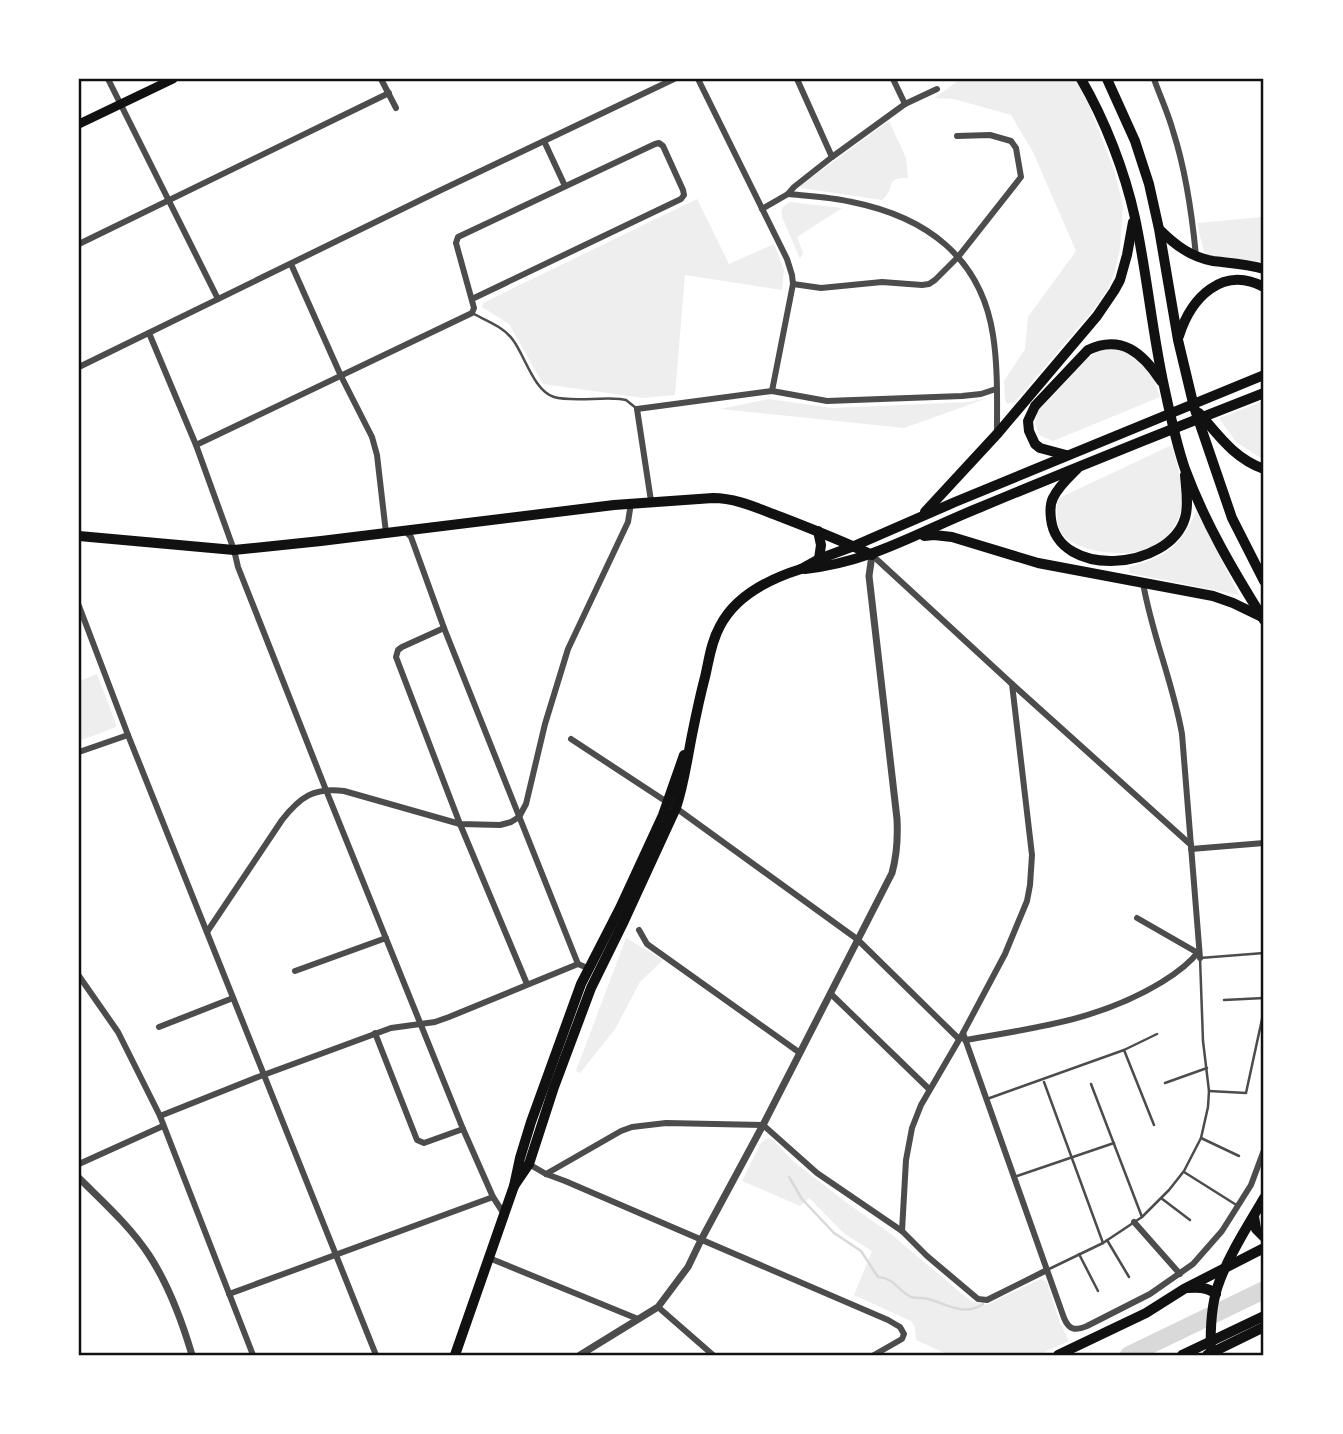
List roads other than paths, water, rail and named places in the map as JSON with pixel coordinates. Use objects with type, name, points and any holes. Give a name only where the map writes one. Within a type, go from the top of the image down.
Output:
[{"type":"main road","points":[[79,124],[173,79]]},
{"type":"main road","points":[[1081,79],[1115,152],[1134,215],[1164,386],[1185,468],[1224,553],[1263,619]]},
{"type":"main road","points":[[1107,79],[1135,141],[1149,184],[1178,340],[1194,407],[1232,518],[1264,581]]},
{"type":"main road","points":[[922,516],[998,433],[1097,316],[1114,291],[1124,268],[1134,215]]},
{"type":"main road","points":[[1159,229],[1176,246],[1196,256],[1264,269]]},
{"type":"main road","points":[[1178,340],[1184,321],[1194,304],[1212,288],[1234,281],[1250,282],[1264,287]]},
{"type":"main road","points":[[1066,455],[1035,444],[1028,421],[1035,406],[1088,350],[1108,344],[1126,347],[1151,365],[1164,386]]},
{"type":"main road","points":[[455,1355],[514,1186],[591,988],[625,921],[672,805],[713,640],[720,624],[749,593],[779,577],[1066,455],[1264,376]]},
{"type":"main road","points":[[801,569],[873,555],[960,515],[1264,393]]},
{"type":"main road","points":[[1194,407],[1228,447],[1243,460],[1264,469]]},
{"type":"main road","points":[[1084,464],[1054,494],[1050,511],[1052,526],[1056,538],[1070,550],[1113,561],[1136,558],[1158,550],[1180,530],[1186,511],[1185,468]]},
{"type":"main road","points":[[79,536],[234,550],[631,503],[707,498],[728,499],[750,506],[873,555]]},
{"type":"main road","points":[[818,531],[821,545],[819,559]]},
{"type":"main road","points":[[917,537],[952,537],[1038,563],[1213,596],[1263,619]]},
{"type":"main road","points":[[524,1161],[577,996],[672,805]]},
{"type":"main road","points":[[1210,1355],[1220,1278],[1264,1198]]},
{"type":"main road","points":[[1254,1216],[1256,1229],[1264,1237]]},
{"type":"main road","points":[[1058,1355],[1146,1313],[1184,1289],[1264,1248]]},
{"type":"main road","points":[[1184,1289],[1208,1289],[1216,1296]]},
{"type":"main road","points":[[1181,1355],[1264,1316]]},
{"type":"main road","points":[[1210,1355],[1264,1327]]},
{"type":"street","points":[[108,79],[218,299]]},
{"type":"street","points":[[381,79],[396,108]]},
{"type":"street","points":[[79,367],[674,79]]},
{"type":"street","points":[[698,79],[787,259],[792,275],[793,284],[772,391]]},
{"type":"street","points":[[797,79],[832,157]]},
{"type":"street","points":[[893,79],[905,104]]},
{"type":"street","points":[[1154,79],[1180,156],[1196,256]]},
{"type":"street","points":[[762,209],[788,194],[832,157],[905,104],[937,89]]},
{"type":"street","points":[[79,244],[389,93]]},
{"type":"street","points":[[793,284],[821,288],[882,282],[922,285],[935,280],[958,257],[1020,180],[1016,148],[1011,141],[990,135],[957,136]]},
{"type":"street","points":[[544,141],[565,186]]},
{"type":"street","points":[[196,445],[472,313],[472,299],[456,239],[659,143],[664,148],[684,195],[681,199],[472,299]]},
{"type":"street","points":[[788,194],[851,201],[892,213],[919,225],[951,249],[969,269],[989,316],[995,349],[998,433]]},
{"type":"street","points":[[291,264],[374,442],[386,533]]},
{"type":"street","points":[[149,333],[196,445],[238,566],[326,790],[463,1129],[493,1197],[504,1214]]},
{"type":"street","points":[[651,501],[636,409],[772,391],[827,401],[962,396],[981,394],[996,388]]},
{"type":"street","points":[[207,932],[293,805],[315,792],[344,791],[460,824],[500,825],[519,817],[526,804],[545,724],[568,649],[628,522],[631,503]]},
{"type":"street","points":[[405,530],[411,537],[444,628],[578,964]]},
{"type":"street","points":[[873,555],[1191,847],[1264,843]]},
{"type":"street","points":[[580,1355],[658,1307],[688,1267],[892,873],[897,858],[898,838],[869,576],[873,555]]},
{"type":"street","points":[[1143,583],[1148,611],[1182,734],[1199,954]]},
{"type":"street","points":[[79,606],[376,1355]]},
{"type":"street","points":[[444,628],[402,647],[396,657],[460,824],[527,984]]},
{"type":"street","points":[[902,1231],[906,1160],[912,1128],[929,1089],[962,1037],[1010,944],[1027,901],[1032,855],[1012,684]]},
{"type":"street","points":[[79,752],[128,735]]},
{"type":"street","points":[[571,739],[672,805],[857,939],[962,1037],[1064,1318],[1072,1329],[1087,1326],[1150,1294],[1193,1264],[1214,1242],[1238,1206],[1251,1185],[1264,1150]]},
{"type":"street","points":[[1137,918],[1199,954]]},
{"type":"street","points":[[639,930],[647,944],[800,1053]]},
{"type":"street","points":[[295,971],[386,938]]},
{"type":"street","points":[[962,1037],[1067,1022],[1109,1009],[1168,978],[1199,954]]},
{"type":"street","points":[[160,1116],[375,1033],[449,1017],[578,964],[590,969]]},
{"type":"street","points":[[79,976],[118,1032],[160,1116],[253,1355]]},
{"type":"street","points":[[831,994],[929,1089]]},
{"type":"street","points":[[159,1027],[233,998]]},
{"type":"street","points":[[375,1033],[417,1140],[424,1143],[463,1129]]},
{"type":"street","points":[[546,1174],[632,1127],[666,1124],[763,1125],[817,1173],[902,1231],[980,1300],[984,1301],[1047,1270]]},
{"type":"street","points":[[79,1164],[163,1126]]},
{"type":"street","points":[[524,1161],[546,1174],[898,1325],[903,1332],[902,1339],[874,1355]]},
{"type":"street","points":[[79,1178],[149,1255],[172,1300],[192,1355]]},
{"type":"street","points":[[229,1294],[493,1197]]},
{"type":"street","points":[[1134,1222],[1180,1274]]},
{"type":"street","points":[[489,1258],[638,1319]]},
{"type":"street","points":[[658,1307],[713,1355]]},
{"type":"lane","points":[[472,313],[513,339],[537,383],[546,393],[559,398],[626,400],[636,409]]},
{"type":"lane","points":[[1047,1270],[1105,1242],[1142,1217],[1184,1171],[1201,1139],[1208,1107],[1199,954],[1264,953]]},
{"type":"lane","points":[[1224,1000],[1264,998]]},
{"type":"lane","points":[[1209,1091],[1246,1093],[1264,1010]]},
{"type":"lane","points":[[986,1100],[1124,1050],[1157,1034]]},
{"type":"lane","points":[[1124,1050],[1154,1125]]},
{"type":"lane","points":[[1165,1083],[1207,1068]]},
{"type":"lane","points":[[1044,1080],[1105,1242],[1129,1278]]},
{"type":"lane","points":[[1091,1084],[1142,1217]]},
{"type":"lane","points":[[1201,1139],[1239,1156]]},
{"type":"lane","points":[[1014,1177],[1114,1143]]},
{"type":"lane","points":[[1184,1171],[1238,1206]]},
{"type":"lane","points":[[1161,1198],[1190,1220]]},
{"type":"lane","points":[[1079,1254],[1098,1292]]},
{"type":"waterway","points":[[789,1177],[802,1199],[834,1233],[861,1251],[878,1277],[892,1282],[913,1298],[926,1298],[962,1309],[976,1308],[983,1304]]},
{"type":"waterway","points":[[1129,1355],[1264,1290]]}]
